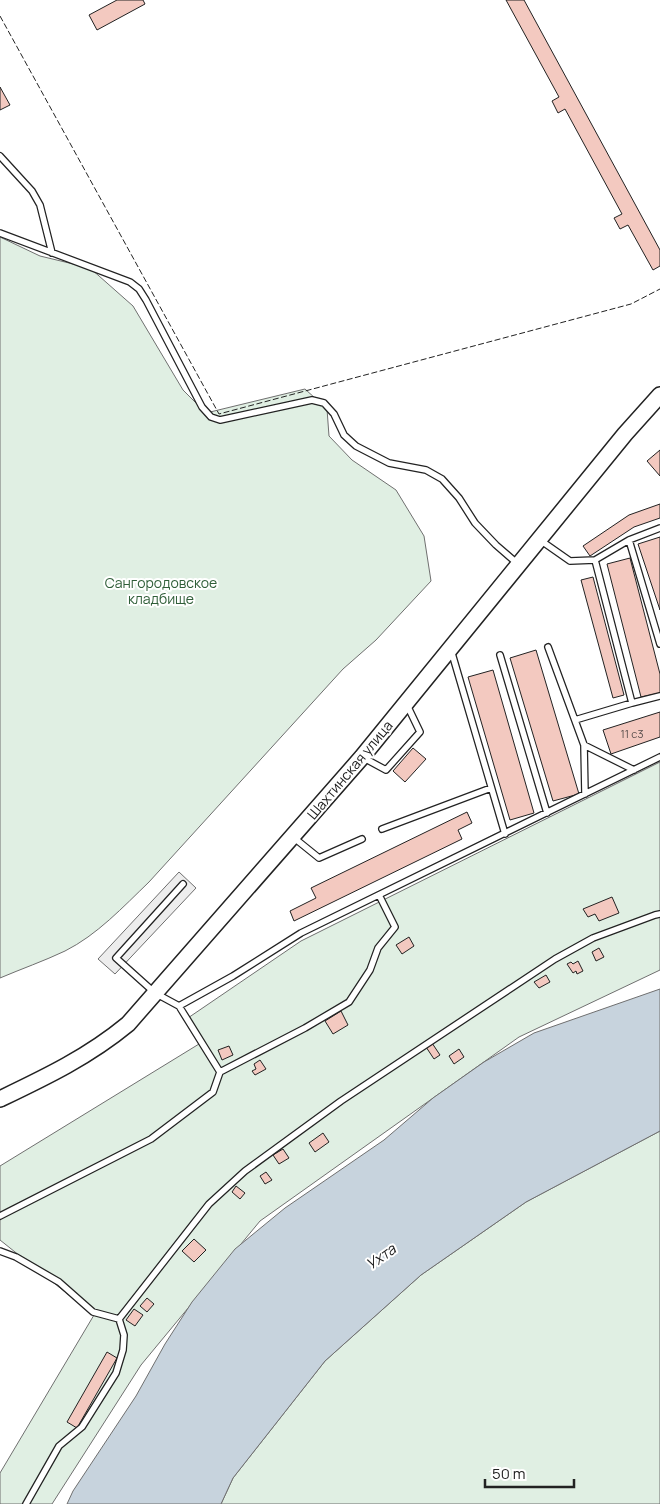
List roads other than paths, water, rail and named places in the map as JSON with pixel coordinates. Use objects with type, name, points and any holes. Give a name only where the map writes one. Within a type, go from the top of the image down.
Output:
[{"type":"street","name":"Шахтинская улица","points":[[0,1100],[63,1068],[104,1044],[128,1024],[362,757],[625,434],[660,396]]},
{"type":"lane","points":[[0,156],[32,191],[40,205],[52,253]]},
{"type":"lane","points":[[0,233],[130,282],[139,289],[202,407],[210,418],[220,420],[312,400],[324,403],[334,414],[344,435],[356,446],[389,463],[426,470],[442,479],[459,498],[480,528],[519,566]]},
{"type":"lane","points":[[540,540],[570,561],[595,560],[629,540],[660,528]]},
{"type":"lane","points":[[629,540],[660,644]]},
{"type":"lane","points":[[595,560],[632,703]]},
{"type":"lane","points":[[548,647],[584,745],[585,794]]},
{"type":"lane","points":[[451,650],[505,834]]},
{"type":"lane","points":[[500,655],[547,813]]},
{"type":"lane","points":[[575,720],[660,696]]},
{"type":"lane","points":[[362,757],[386,770],[420,732],[406,703]]},
{"type":"lane","points":[[584,745],[634,770]]},
{"type":"lane","points":[[179,1006],[301,933],[660,757]]},
{"type":"lane","points":[[382,829],[491,788]]},
{"type":"lane","points":[[293,836],[320,858],[362,840]]},
{"type":"lane","points":[[183,884],[116,958],[155,993],[179,1006],[220,1072]]},
{"type":"lane","points":[[0,1216],[151,1139],[213,1092],[220,1072],[305,1028],[349,1002],[370,970],[378,948],[395,927],[379,895]]},
{"type":"lane","points":[[119,1319],[209,1204],[245,1171],[424,1045],[555,959],[593,938],[654,914],[660,914]]},
{"type":"lane","points":[[0,1251],[16,1257],[59,1282],[93,1312],[119,1319]]},
{"type":"lane","points":[[26,1504],[59,1446],[82,1427],[116,1373],[124,1335],[119,1319]]},
{"type":"water","name":"Ухта","points":[[660,989],[660,1131],[526,1202],[421,1275],[325,1361],[233,1478],[221,1504],[67,1504],[73,1491],[136,1396],[165,1344],[192,1302],[235,1249],[285,1208],[384,1140],[433,1098],[484,1062],[534,1033]]},
{"type":"park label","name":"Сангородовское кладбище","points":[[161,592]]}]
